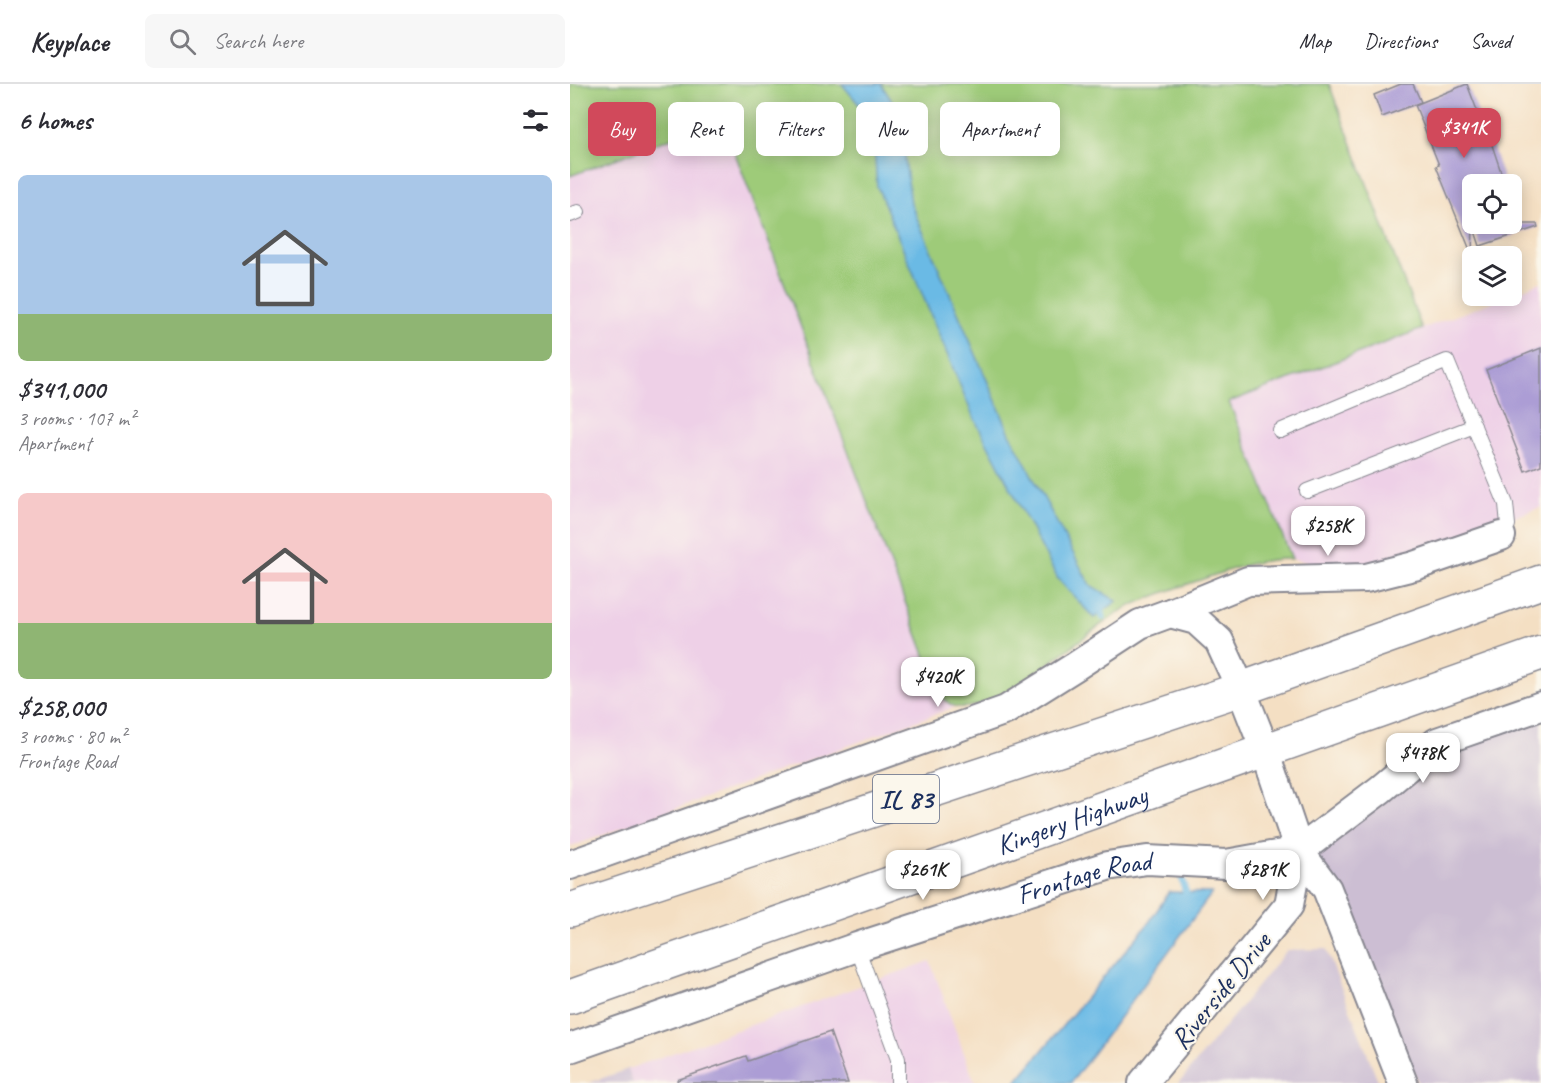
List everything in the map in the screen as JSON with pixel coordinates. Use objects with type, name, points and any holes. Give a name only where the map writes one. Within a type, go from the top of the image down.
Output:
[{"type":"highway","name":"IL 83","points":[[570,910],[1241,689],[1541,582]]},
{"type":"highway","name":"Kingery Highway","points":[[570,997],[1541,653]]},
{"type":"street","points":[[570,865],[1006,710],[1140,624],[1248,581],[1366,578],[1414,566],[1501,536]]},
{"type":"street","points":[[1170,613],[1196,620],[1219,641],[1241,689]]},
{"type":"street","name":"Riverside Drive","points":[[1143,1083],[1289,905],[1299,851],[1265,750],[1241,689]]},
{"type":"street","name":"Frontage Road","points":[[570,1048],[857,947],[1107,866],[1147,860],[1226,864],[1299,851],[1381,789],[1437,742],[1541,706]]},
{"type":"street","points":[[1299,851],[1327,889],[1403,1083]]},
{"type":"lane","points":[[1280,431],[1447,361],[1506,504],[1508,525],[1501,536]]},
{"type":"lane","points":[[1307,491],[1474,426]]},
{"type":"lane","points":[[857,947],[898,1059],[898,1083]]},
{"type":"shaded area","points":[[668,139],[668,156],[736,156],[940,694],[955,707],[570,847],[570,176],[622,156],[656,156],[656,143]]},
{"type":"shaded area","points":[[1541,282],[1541,507],[1391,564],[1336,568],[1292,559],[1229,402],[1482,306],[1522,306],[1522,290]]},
{"type":"shaded area","points":[[1541,716],[1541,1083],[1418,1083],[1344,897],[1313,854],[1447,747]]},
{"type":"shaded area","points":[[1326,949],[1379,1083],[1179,1083],[1287,950]]},
{"type":"shaded area","points":[[930,961],[975,1083],[633,1083],[628,1069]]},
{"type":"shaded area","points":[[628,1069],[633,1083],[589,1083]]},
{"type":"green space","points":[[570,84],[1329,84],[1422,329],[1229,402],[1292,559],[1269,560],[1247,565],[1139,602],[1113,616],[1043,668],[993,699],[971,706],[954,706],[940,694],[736,156],[744,156],[744,102],[668,102],[668,139],[656,144],[656,102],[588,102],[588,156],[623,156],[570,176]]},
{"type":"water","points":[[842,84],[881,84],[893,102],[857,102]]},
{"type":"water","points":[[875,156],[905,156],[911,204],[1011,436],[1090,585],[1117,601],[1094,618],[1058,579],[973,416],[877,186]]},
{"type":"water","points":[[1169,892],[1212,893],[1071,1083],[1015,1083],[1148,924]]},
{"type":"building","points":[[1401,84],[1413,84],[1421,102],[1382,117],[1374,95]]},
{"type":"building","points":[[1467,84],[1488,139],[1490,139],[1502,174],[1462,174],[1462,230],[1436,166],[1439,165],[1415,105]]},
{"type":"building","points":[[1522,224],[1537,224],[1538,227],[1522,232]]},
{"type":"building","points":[[1464,234],[1473,234],[1472,246],[1468,246]]},
{"type":"building","points":[[1476,234],[1517,234],[1480,246]]},
{"type":"building","points":[[1541,348],[1541,465],[1525,471],[1486,370]]},
{"type":"building","points":[[830,1032],[848,1083],[678,1083],[677,1080],[746,1056],[748,1061]]},
{"type":"waterway","points":[[1099,604],[1103,617]]},
{"type":"waterway","points":[[1182,880],[1187,897],[1185,900]]}]
